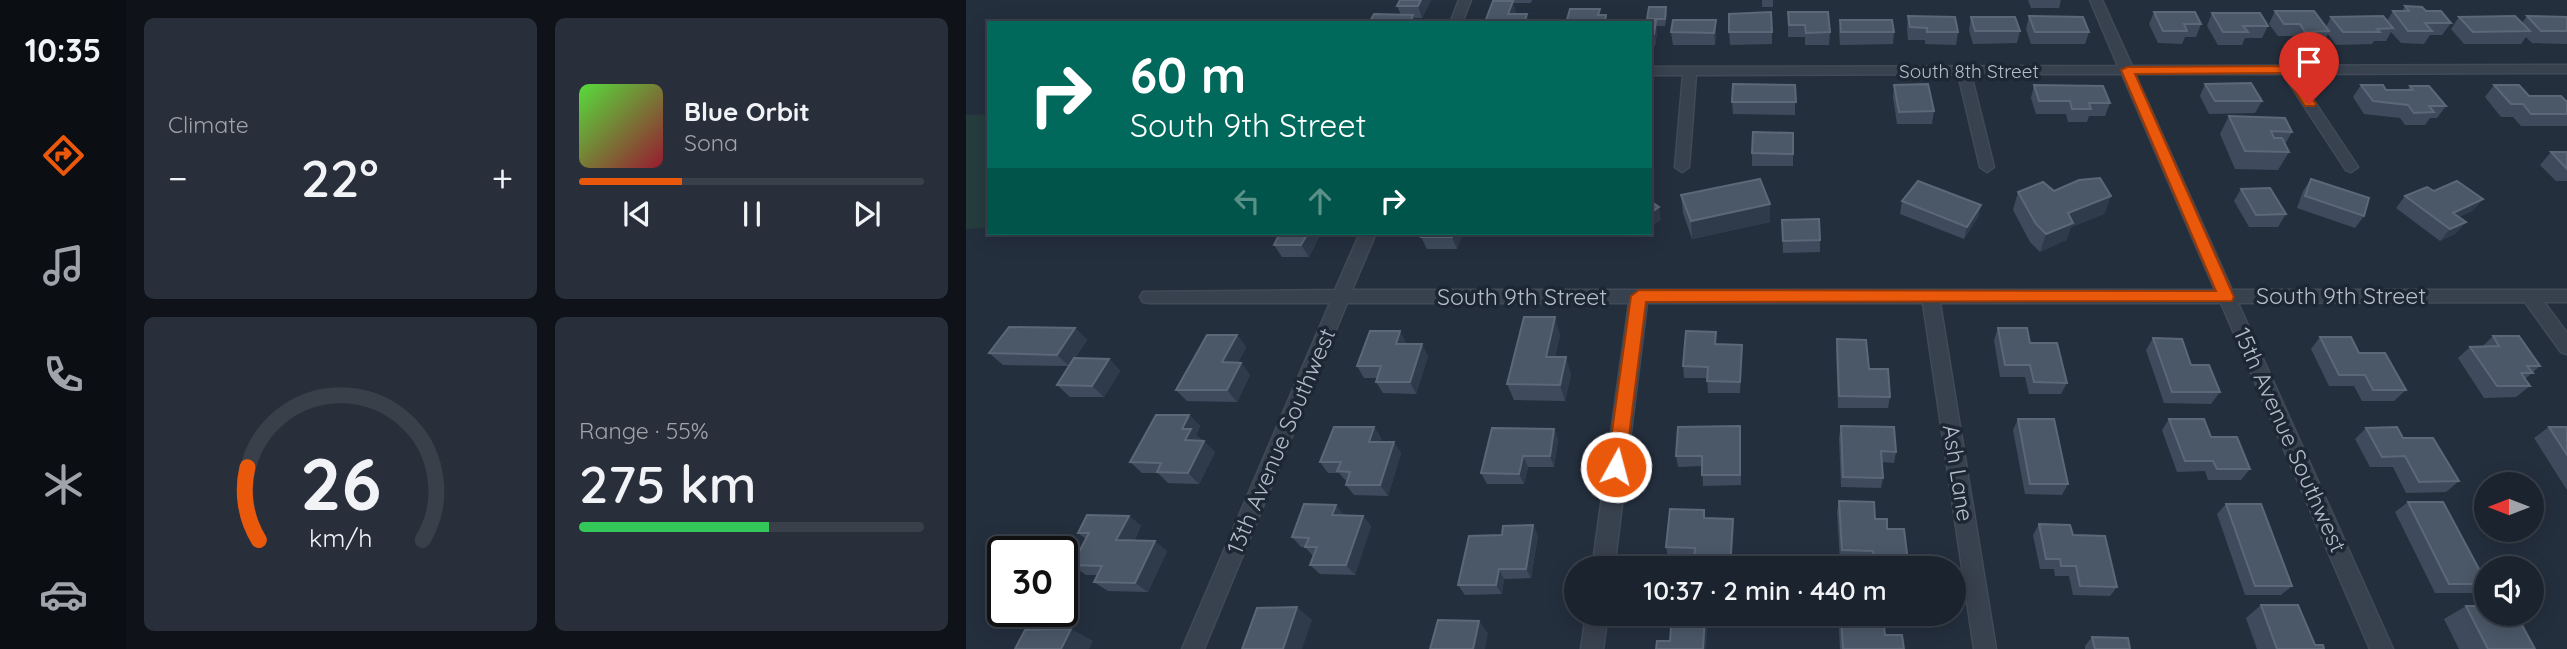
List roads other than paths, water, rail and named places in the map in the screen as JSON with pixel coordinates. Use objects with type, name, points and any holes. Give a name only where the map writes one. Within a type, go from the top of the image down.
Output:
[{"type":"street","points":[[1457,21],[1465,0]]},
{"type":"street","name":"15th Avenue Southwest","points":[[2096,0],[2382,649]]},
{"type":"street","points":[[2287,70],[2351,167]]},
{"type":"street","name":"South 8th Street","points":[[1652,71],[2564,72]]},
{"type":"street","points":[[1682,167],[1690,71]]},
{"type":"street","points":[[1964,71],[1987,167]]},
{"type":"street","name":"13th Avenue Southwest","points":[[1194,649],[1367,235]]},
{"type":"street","points":[[1605,556],[1639,296]]},
{"type":"street","points":[[2530,296],[2567,347]]},
{"type":"street","name":"South 9th Street","points":[[1149,298],[2567,296]]},
{"type":"street","name":"Ash Lane","points":[[1931,297],[1985,649]]},
{"type":"street","points":[[1592,649],[1595,626]]}]
